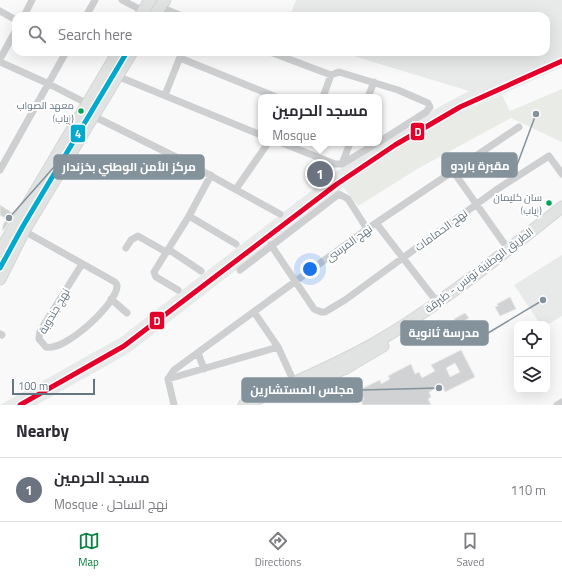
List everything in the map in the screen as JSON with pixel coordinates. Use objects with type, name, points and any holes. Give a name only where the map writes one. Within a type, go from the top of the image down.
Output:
[{"type":"main road","points":[[142,12],[150,0]]},
{"type":"main road","points":[[0,251],[86,103],[115,56]]},
{"type":"main road","points":[[0,278],[24,231],[130,56]]},
{"type":"main road","name":"الطريق الوطنية تونس - طبرقة","points":[[244,405],[374,343],[437,302],[562,207]]},
{"type":"main road","name":"الطريق الوطنية تونس - طبرقة","points":[[260,404],[322,379],[388,343],[453,300],[562,215]]},
{"type":"street","points":[[26,12],[32,0]]},
{"type":"street","points":[[88,12],[95,0]]},
{"type":"street","points":[[122,0],[138,12]]},
{"type":"street","points":[[160,8],[171,12]]},
{"type":"street","points":[[0,11],[12,18]]},
{"type":"street","points":[[12,38],[0,61],[86,103]]},
{"type":"street","points":[[0,170],[64,56]]},
{"type":"street","points":[[165,95],[181,56]]},
{"type":"street","points":[[183,56],[269,94]]},
{"type":"street","points":[[281,56],[331,75],[339,72],[374,82],[398,90],[428,103],[429,110],[382,139]]},
{"type":"street","points":[[324,94],[331,75]]},
{"type":"street","points":[[117,76],[258,134]]},
{"type":"street","points":[[369,94],[374,82]]},
{"type":"street","points":[[92,116],[211,175],[280,214]]},
{"type":"street","name":"نهج المرسى","points":[[168,379],[174,370],[367,229],[519,127]]},
{"type":"street","points":[[236,189],[266,146]]},
{"type":"street","points":[[342,164],[349,146]]},
{"type":"street","points":[[303,147],[335,164],[342,164],[371,146]]},
{"type":"street","name":"نهج الحمامات","points":[[295,282],[314,309],[325,312],[345,300],[476,205],[549,156],[562,174]]},
{"type":"street","points":[[453,171],[508,249]]},
{"type":"street","points":[[178,290],[154,274],[167,250],[189,216],[211,175]]},
{"type":"street","points":[[240,270],[339,194],[348,198],[367,229]]},
{"type":"street","points":[[189,216],[236,244]]},
{"type":"street","points":[[376,223],[437,302]]},
{"type":"street","points":[[24,231],[115,282],[117,292],[111,299],[127,313]]},
{"type":"street","points":[[126,248],[131,240],[138,236],[167,250],[201,271]]},
{"type":"street","points":[[271,245],[295,282]]},
{"type":"street","name":"نهج جندوبة","points":[[82,264],[40,331],[39,338],[42,345],[49,348],[57,347],[79,335],[111,299]]},
{"type":"street","points":[[254,312],[278,347],[294,382]]},
{"type":"street","points":[[174,405],[168,379],[278,347]]},
{"type":"street","points":[[198,353],[204,369]]},
{"type":"street","points":[[557,405],[562,402]]},
{"type":"shaded area","points":[[296,0],[562,0],[562,67],[476,106],[397,151],[343,187],[133,350],[110,364],[36,405],[0,405],[121,337],[337,171],[376,146],[382,146],[382,142],[426,114],[469,91],[353,56],[550,56],[550,12],[292,12]]},
{"type":"shaded area","points":[[562,89],[562,142],[511,118],[419,168],[358,206],[343,187],[420,136],[481,104],[502,95],[510,111]]},
{"type":"shaded area","points":[[562,255],[562,316],[550,323],[550,321],[538,321],[514,285]]},
{"type":"building","points":[[0,205],[14,214],[4,230],[2,230],[6,219],[0,215]]},
{"type":"building","points":[[510,297],[516,309],[500,316],[495,307],[498,306],[497,304]]},
{"type":"building","points":[[465,313],[469,318],[457,325],[454,319]]},
{"type":"building","points":[[461,350],[475,377],[445,392],[442,385],[429,392],[431,397],[428,399],[431,405],[363,405],[361,401],[364,399],[359,390],[380,380],[381,384],[390,379],[388,376],[411,364],[415,374],[419,372],[422,378],[435,371],[431,365]],"holes":[[[455,363],[460,372],[450,377],[446,368]]]},
{"type":"transit line","name":"4","points":[[0,268],[23,226],[125,56]]},
{"type":"transit line","name":"D","points":[[20,405],[124,346],[337,184],[395,145],[460,107],[562,61]]},
{"type":"place","name":"معهد الصواب (إياب)","points":[[81,111]]},
{"type":"place","name":"مقبرة باردو","points":[[536,114]]},
{"type":"place","name":"مسجد الحرمين","points":[[320,174]]},
{"type":"place","name":"سان كليمان (إياب)","points":[[549,203]]},
{"type":"place","name":"مركز الأمن الوطني بخزندار","points":[[9,218]]},
{"type":"place","name":"مدرسة ثانوية","points":[[543,300]]},
{"type":"place","name":"مجلس المستشارين","points":[[439,388]]}]
